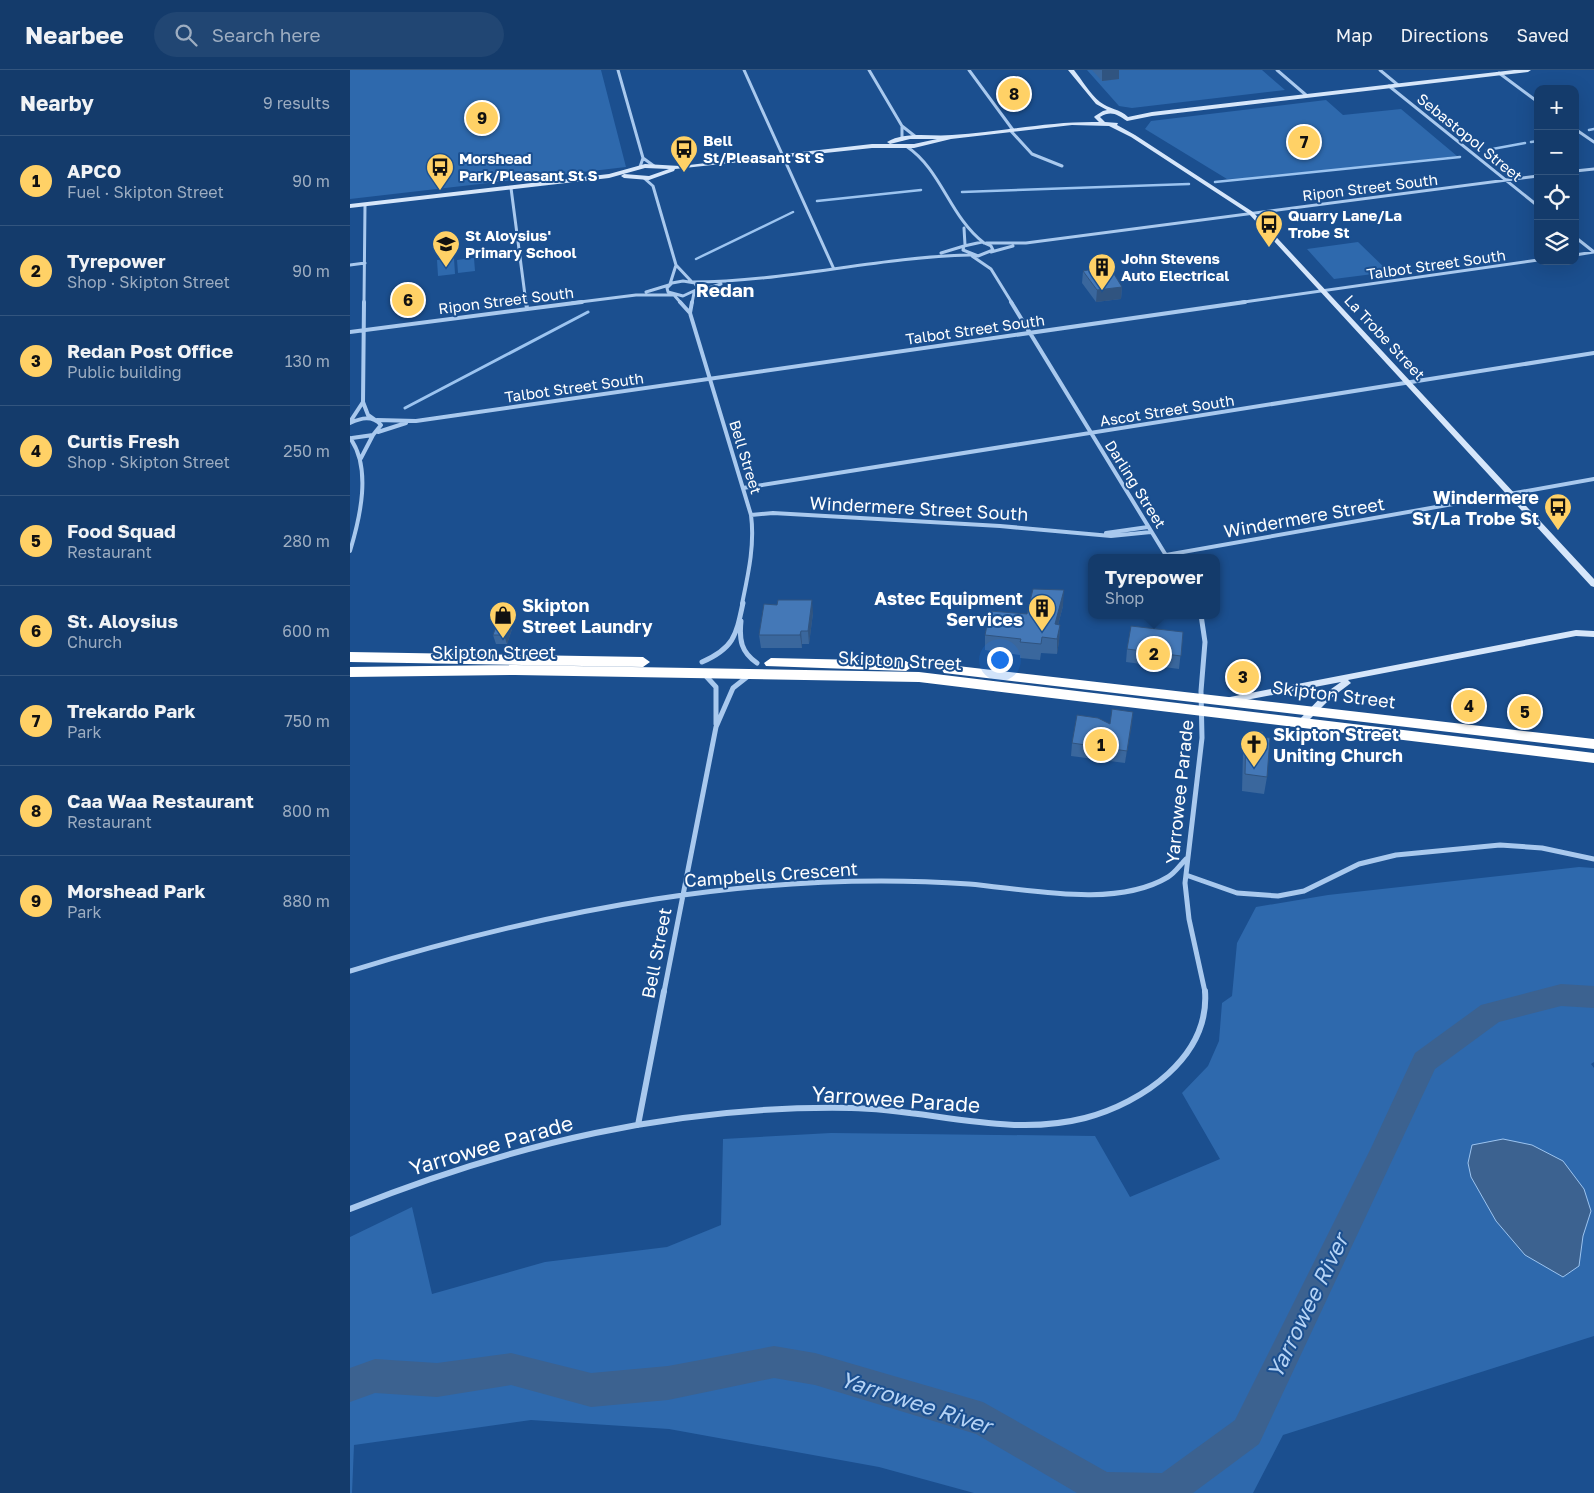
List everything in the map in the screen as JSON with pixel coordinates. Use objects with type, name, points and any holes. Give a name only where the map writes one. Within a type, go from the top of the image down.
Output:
[{"type":"highway","name":"Skipton Street","points":[[350,657],[702,668]]},
{"type":"highway","name":"Skipton Street","points":[[350,672],[922,667],[1230,700],[1594,744]]},
{"type":"highway","name":"Skipton Street","points":[[756,668],[919,677],[1594,758]]},
{"type":"main road","points":[[1071,70],[1098,103],[1121,114],[1152,114],[1528,70]]},
{"type":"main road","points":[[1098,103],[1102,122]]},
{"type":"main road","points":[[1072,123],[1114,112]]},
{"type":"main road","name":"La Trobe Street","points":[[1121,114],[1133,136]]},
{"type":"main road","points":[[872,146],[917,137],[951,137],[1072,123],[1102,122],[1110,124],[1152,114]]},
{"type":"main road","name":"La Trobe Street","points":[[1110,124],[1133,136],[1251,213],[1594,584]]},
{"type":"main road","points":[[917,137],[923,140],[921,147]]},
{"type":"main road","points":[[634,173],[640,167],[658,170],[872,146],[921,147],[951,137]]},
{"type":"main road","points":[[901,139],[900,143],[906,146]]},
{"type":"main road","points":[[350,206],[634,173],[644,178],[658,170]]},
{"type":"main road","points":[[1230,700],[1368,675],[1576,633],[1594,625]]},
{"type":"main road","points":[[1576,633],[1594,634]]},
{"type":"main road","points":[[1301,723],[1332,690],[1368,675]]},
{"type":"street","points":[[618,70],[643,158],[640,167]]},
{"type":"street","points":[[744,70],[833,268]]},
{"type":"street","points":[[869,70],[902,126],[917,137]]},
{"type":"street","points":[[969,70],[1029,154],[1062,166]]},
{"type":"street","points":[[1277,70],[1306,95]]},
{"type":"street","points":[[1380,70],[1398,85]]},
{"type":"street","points":[[1499,73],[1534,99]]},
{"type":"street","name":"Sebastopol Street","points":[[1389,86],[1534,203]]},
{"type":"street","points":[[901,139],[902,126]]},
{"type":"street","points":[[1578,130],[1594,142]]},
{"type":"street","points":[[906,146],[922,158],[964,228],[992,247],[991,253]]},
{"type":"street","points":[[921,147],[922,158]]},
{"type":"street","points":[[643,158],[658,170],[653,186]]},
{"type":"street","points":[[1579,170],[1594,168]]},
{"type":"street","name":"Ripon Street South","points":[[965,246],[985,243],[1026,243],[1534,176]]},
{"type":"street","points":[[644,178],[653,186],[676,266],[698,286],[694,292]]},
{"type":"street","points":[[511,188],[527,309]]},
{"type":"street","points":[[350,551],[359,523],[361,459],[366,446],[381,425],[368,415],[363,402],[365,205]]},
{"type":"street","points":[[964,228],[965,246],[963,251],[971,255]]},
{"type":"street","points":[[1579,240],[1594,252]]},
{"type":"street","name":"Ripon Street South","points":[[971,255],[991,253],[1026,243]]},
{"type":"street","points":[[931,256],[965,246]]},
{"type":"street","points":[[1579,254],[1594,252]]},
{"type":"street","name":"Darling Street","points":[[991,253],[991,269],[1164,554]]},
{"type":"street","points":[[692,282],[729,282],[931,256],[971,255]]},
{"type":"street","name":"Darling Street","points":[[971,255],[991,269]]},
{"type":"street","name":"Talbot Street South","points":[[350,438],[362,438],[416,421],[1534,261]]},
{"type":"street","points":[[350,265],[365,263]]},
{"type":"street","points":[[673,295],[667,290],[676,266]]},
{"type":"street","name":"Ripon Street South","points":[[636,295],[680,281],[692,282]]},
{"type":"street","points":[[694,292],[729,282]]},
{"type":"street","name":"Ripon Street South","points":[[350,332],[636,295],[673,295],[694,292]]},
{"type":"street","name":"Bell Street","points":[[694,292],[690,313],[751,516],[753,538],[741,610],[740,645],[756,668],[734,686],[716,727]]},
{"type":"street","name":"Bell Street","points":[[673,295],[690,313]]},
{"type":"street","name":"Ascot Street South","points":[[743,488],[1594,354]]},
{"type":"street","points":[[350,422],[363,402]]},
{"type":"street","name":"Talbot Street South","points":[[350,422],[362,419],[416,421]]},
{"type":"street","points":[[350,438],[356,444],[361,459]]},
{"type":"street","name":"Windermere Street","points":[[1182,554],[1594,479]]},
{"type":"street","name":"Windermere Street South","points":[[751,516],[776,513],[1121,536],[1151,532]]},
{"type":"street","name":"Windermere Street South","points":[[1085,534],[1113,533],[1148,527]]},
{"type":"street","name":"Bell Street","points":[[638,1125],[716,727],[716,687],[702,668],[729,646],[741,610]]},
{"type":"street","points":[[1202,619],[1205,640],[1201,697],[1203,712]]},
{"type":"street","name":"Yarrowee Parade","points":[[350,1209],[450,1171],[547,1144],[638,1125],[715,1115],[810,1108],[889,1111],[1036,1124],[1083,1118],[1124,1103],[1144,1092],[1176,1065],[1197,1037],[1206,1007],[1205,984],[1189,920],[1186,875],[1203,712]]},
{"type":"street","name":"Yarrowee Parade","points":[[1186,875],[1238,893],[1278,896],[1304,891],[1359,864],[1396,855],[1500,845],[1542,848],[1594,859]]},
{"type":"street","name":"Campbells Crescent","points":[[350,972],[462,938],[508,927],[566,914],[682,895],[841,882],[967,884],[1115,894],[1142,889],[1162,880],[1181,866],[1188,854]]},
{"type":"shaded area","points":[[350,70],[601,70],[626,167],[350,199]]},
{"type":"shaded area","points":[[1087,70],[1262,70],[1285,90],[1132,108],[1119,106]]},
{"type":"shaded area","points":[[1326,100],[1343,115],[1401,109],[1457,156],[1256,178],[1227,179],[1145,129],[1151,121]]},
{"type":"shaded area","points":[[1358,242],[1389,272],[1334,279],[1307,249]]},
{"type":"shaded area","points":[[454,258],[455,274],[438,276],[437,260]]},
{"type":"shaded area","points":[[474,258],[475,271],[458,273],[457,260]]},
{"type":"shaded area","points":[[1579,867],[1594,868],[1594,1062],[1591,1064],[1594,1068],[1594,1336],[1283,1435],[1253,1493],[974,1493],[879,1467],[669,1429],[531,1420],[354,1445],[352,1493],[350,1493],[350,1237],[412,1207],[432,1294],[545,1262],[667,1247],[721,1225],[723,1139],[831,1133],[1095,1136],[1130,1197],[1220,1159],[1182,1093],[1208,1066],[1219,1041],[1222,1003],[1232,996],[1237,943],[1256,907],[1328,895]]},
{"type":"shaded area","points":[[1503,1139],[1532,1145],[1563,1161],[1584,1189],[1591,1211],[1583,1236],[1579,1266],[1563,1277],[1525,1255],[1496,1221],[1471,1177],[1468,1163],[1472,1145]]},
{"type":"building","points":[[1109,266],[1122,287],[1097,290],[1083,271]]},
{"type":"building","points":[[1033,589],[1064,590],[1055,624],[1060,625],[1057,639],[1042,637],[1041,644],[1020,642],[1021,639],[985,635],[990,611],[1027,614]]},
{"type":"building","points":[[778,600],[812,600],[808,631],[801,631],[800,635],[759,635],[764,604],[777,605]]},
{"type":"building","points":[[498,621],[509,621],[504,635],[493,635]]},
{"type":"building","points":[[1131,626],[1183,632],[1181,656],[1127,649]]},
{"type":"building","points":[[1112,709],[1133,712],[1127,751],[1072,743],[1077,715],[1098,718],[1110,724]]},
{"type":"building","points":[[1253,731],[1263,732],[1263,737],[1270,738],[1267,777],[1245,774],[1246,735],[1253,735]]},
{"type":"waterway","points":[[1589,130],[1594,129]]},
{"type":"waterway","points":[[1487,150],[1525,143]]},
{"type":"waterway","points":[[1215,182],[1460,157]]},
{"type":"waterway","points":[[962,192],[1189,184]]},
{"type":"waterway","points":[[817,201],[921,190]]},
{"type":"waterway","points":[[696,259],[793,212]]},
{"type":"waterway","points":[[405,408],[588,312]]},
{"type":"waterway","name":"Yarrowee River","points":[[350,1385],[375,1376],[437,1380],[511,1369],[591,1390],[668,1383],[774,1362],[815,1369],[983,1419],[1103,1489],[1167,1491],[1247,1432],[1381,1157],[1425,1061],[1491,1013],[1561,995],[1594,997]]},
{"type":"place","name":"Caa Waa Restaurant","points":[[1014,94]]},
{"type":"place","name":"Morshead Park","points":[[482,118]]},
{"type":"place","name":"Trekardo Park","points":[[1304,142]]},
{"type":"place","name":"Bell St/Pleasant St S","points":[[684,173]]},
{"type":"place","name":"Morshead Park/Pleasant St S","points":[[440,191]]},
{"type":"place","name":"Quarry Lane/La Trobe St","points":[[1269,248]]},
{"type":"place","name":"St Aloysius' Primary School","points":[[446,268]]},
{"type":"place","name":"John Stevens Auto Electrical","points":[[1102,291]]},
{"type":"place","name":"St. Aloysius","points":[[408,300]]},
{"type":"place","name":"Windermere St/La Trobe St","points":[[1558,531]]},
{"type":"place","name":"Astec Equipment Services","points":[[1042,632]]},
{"type":"place","name":"Skipton Street Laundry","points":[[503,639]]},
{"type":"place","name":"Tyrepower","points":[[1154,654]]},
{"type":"place","name":"Redan Post Office","points":[[1243,677]]},
{"type":"place","name":"Curtis Fresh","points":[[1469,706]]},
{"type":"place","name":"Food Squad","points":[[1525,712]]},
{"type":"place","name":"APCO","points":[[1101,745]]},
{"type":"place","name":"Skipton Street Uniting Church","points":[[1254,768]]},
{"type":"district","name":"Redan","points":[[725,289]]}]
